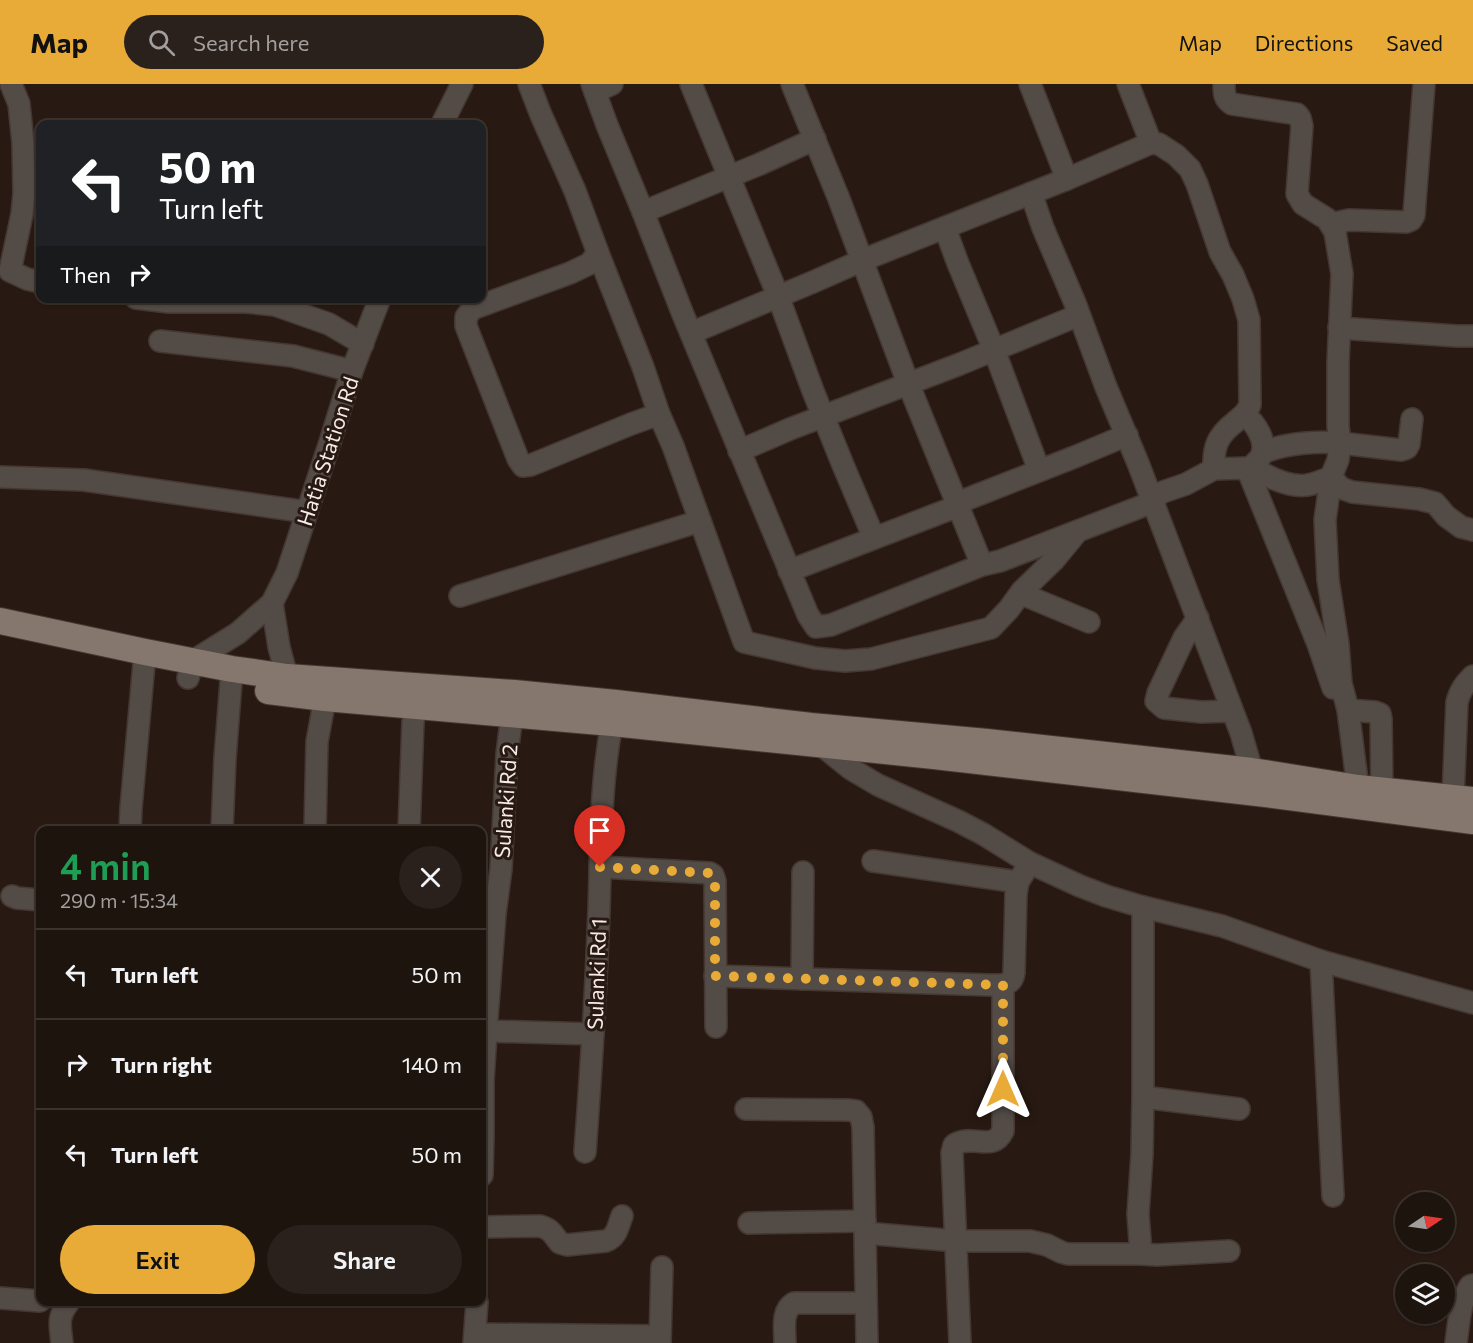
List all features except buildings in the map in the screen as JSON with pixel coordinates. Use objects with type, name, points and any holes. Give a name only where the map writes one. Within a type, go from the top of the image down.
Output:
[{"type":"main road","points":[[0,621],[144,661]]},
{"type":"main road","points":[[0,639],[144,661],[231,678],[286,685],[548,696],[811,726],[987,742],[1251,781],[1473,820]]},
{"type":"main road","points":[[286,685],[325,698],[416,707],[1463,799]]},
{"type":"street","points":[[11,84],[19,104],[32,204],[22,214],[5,270],[36,281]]},
{"type":"street","points":[[444,120],[462,84]]},
{"type":"street","points":[[529,84],[576,191],[673,446],[744,642],[815,658],[844,661],[871,659],[991,628],[1022,591],[1054,560],[1079,531]]},
{"type":"street","points":[[691,84],[874,538]]},
{"type":"street","points":[[792,84],[908,383],[982,565]]},
{"type":"street","points":[[1029,84],[1067,179]]},
{"type":"street","points":[[1128,84],[1151,143]]},
{"type":"street","points":[[1224,84],[1227,101],[1232,104],[1297,114],[1302,126],[1297,194],[1303,204],[1327,219],[1335,232],[1342,274],[1338,426],[1340,443],[1338,460],[1331,477],[1325,520],[1325,543],[1341,682],[1370,790]]},
{"type":"street","points":[[1331,224],[1349,220],[1406,222],[1411,220],[1414,215],[1424,84]]},
{"type":"street","points":[[600,86],[611,135],[658,253],[789,571],[808,615],[816,627],[831,625],[982,565],[1000,561],[1153,502],[1160,493],[1186,484],[1214,469],[1249,467],[1283,482],[1307,486],[1331,477]]},
{"type":"street","points":[[643,212],[815,139]]},
{"type":"street","points":[[691,333],[862,260],[1067,179],[1151,143],[1159,144],[1176,155],[1190,169],[1220,252],[1233,275],[1249,320],[1250,405],[1245,416],[1224,431],[1217,442],[1213,456],[1214,469]]},
{"type":"street","points":[[1031,193],[1198,618],[1241,733],[1251,781]]},
{"type":"street","points":[[945,228],[1039,470]]},
{"type":"street","points":[[598,253],[589,264],[570,273],[472,309],[466,317],[466,327],[491,393],[523,466],[531,465],[659,414]]},
{"type":"street","points":[[277,303],[329,324],[363,344]]},
{"type":"street","name":"Hatia Station Rd","points":[[272,603],[287,573],[352,371],[378,303]]},
{"type":"street","points":[[739,451],[1078,315]]},
{"type":"street","points":[[1340,328],[1473,336]]},
{"type":"street","points":[[160,341],[293,356],[352,371]]},
{"type":"street","points":[[1245,416],[1252,420],[1267,451],[1284,446],[1322,443],[1401,450],[1407,448],[1409,444],[1412,418]]},
{"type":"street","points":[[789,571],[958,506],[965,500],[1127,435]]},
{"type":"street","points":[[1249,467],[1262,456],[1263,444]]},
{"type":"street","points":[[1249,467],[1333,688]]},
{"type":"street","points":[[0,477],[78,479],[307,512]]},
{"type":"street","points":[[1331,477],[1341,488],[1352,492],[1419,499],[1435,503],[1446,516],[1461,527],[1473,530]]},
{"type":"street","points":[[460,596],[700,521]]},
{"type":"street","points":[[1022,591],[1029,597],[1089,622]]},
{"type":"street","points":[[191,669],[272,603]]},
{"type":"street","points":[[272,603],[286,685]]},
{"type":"street","points":[[1198,618],[1184,638],[1156,701],[1164,708],[1201,712],[1232,711]]},
{"type":"street","points":[[130,826],[144,661]]},
{"type":"street","points":[[1463,799],[1458,702],[1463,687],[1473,676]]},
{"type":"street","points":[[222,826],[231,678]]},
{"type":"street","points":[[315,826],[317,742],[325,698]]},
{"type":"street","points":[[409,826],[416,707]]},
{"type":"street","points":[[1348,710],[1380,714],[1370,790]]},
{"type":"street","name":"Sulanki Rd 2","points":[[486,1031],[512,714]]},
{"type":"street","name":"Sulanki Rd 1","points":[[585,1152],[593,1034],[600,822],[612,723]]},
{"type":"street","points":[[820,744],[851,769],[878,785],[958,821],[1030,863],[1080,886],[1143,907],[1222,926],[1321,961],[1473,1003]]},
{"type":"street","points":[[873,861],[1018,882]]},
{"type":"street","points":[[715,976],[1003,985],[1009,983],[1014,978],[1015,907],[1018,882],[1030,863]]},
{"type":"street","points":[[600,867],[713,875],[715,881],[716,1027]]},
{"type":"street","points":[[802,979],[803,872]]},
{"type":"street","points":[[12,896],[36,900]]},
{"type":"street","points":[[1141,1254],[1138,1214],[1143,1097],[1143,907]]},
{"type":"street","points":[[1321,961],[1333,1196]]},
{"type":"street","points":[[960,1343],[952,1153],[954,1144],[959,1141],[994,1142],[1003,1131],[1003,985]]},
{"type":"street","points":[[486,1031],[593,1034]]},
{"type":"street","points":[[1143,1097],[1239,1109]]},
{"type":"street","points":[[746,1109],[856,1111],[861,1117],[864,1127],[867,1343]]},
{"type":"street","points":[[486,1227],[540,1226],[549,1228],[560,1243],[567,1245],[612,1239],[622,1216]]},
{"type":"street","points":[[749,1223],[865,1227],[956,1241],[1030,1241],[1068,1254],[1157,1255],[1229,1251]]},
{"type":"street","points":[[478,1306],[484,1339],[660,1339],[662,1267]]},
{"type":"street","points":[[1456,1343],[1461,1306],[1470,1286],[1473,1286]]},
{"type":"street","points":[[0,1298],[36,1301]]},
{"type":"street","points":[[786,1343],[785,1315],[788,1307],[794,1303],[866,1303]]},
{"type":"street","points":[[62,1306],[60,1318],[62,1343]]},
{"type":"route","points":[[600,867],[713,875],[715,881],[715,976],[1003,985],[1003,1089]]}]
